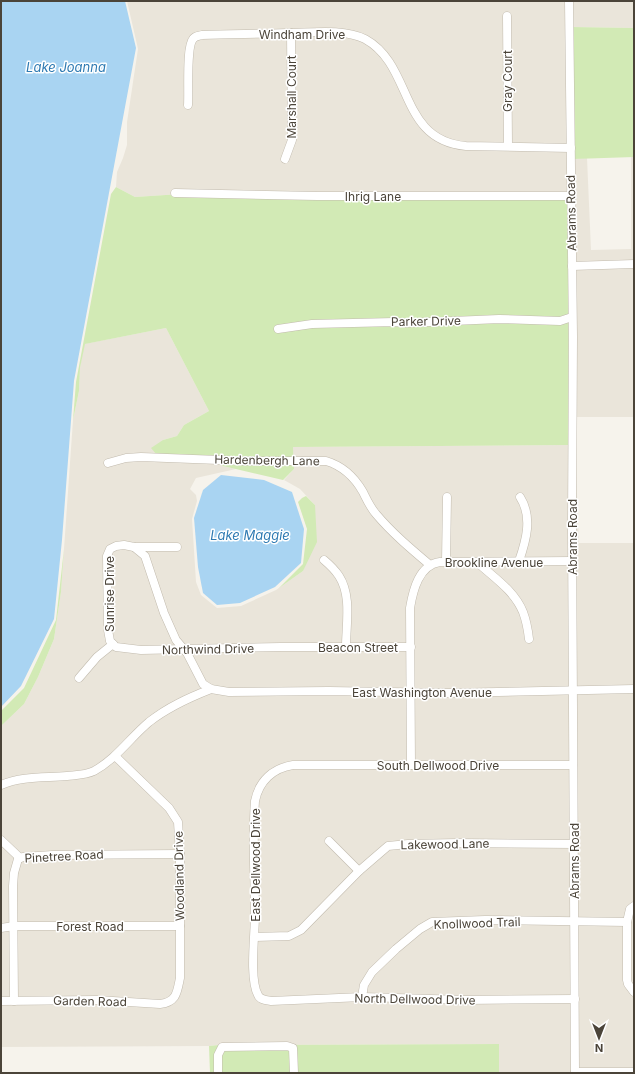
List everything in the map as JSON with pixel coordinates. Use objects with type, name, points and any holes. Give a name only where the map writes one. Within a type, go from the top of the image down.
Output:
[{"type":"street","name":"Abrams Road","points":[[569,1],[572,266],[575,1072]]},
{"type":"street","name":"Gray Court","points":[[507,16],[508,146]]},
{"type":"street","name":"Marshall Court","points":[[285,159],[292,140],[291,33]]},
{"type":"street","name":"Windham Drive","points":[[188,105],[189,49],[195,37],[202,35],[344,33],[364,39],[377,48],[400,83],[418,121],[432,135],[440,140],[456,146],[571,148]]},
{"type":"street","name":"Ihrig Lane","points":[[175,193],[317,196],[571,196]]},
{"type":"street","points":[[572,266],[634,264]]},
{"type":"street","name":"Parker Drive","points":[[278,329],[312,324],[498,320],[560,321],[572,317]]},
{"type":"street","name":"Hardenbergh Lane","points":[[108,463],[126,458],[141,457],[245,461],[321,461],[331,463],[339,466],[350,475],[358,484],[376,515],[430,565]]},
{"type":"street","points":[[446,562],[447,497]]},
{"type":"street","points":[[519,561],[524,546],[527,520],[524,506],[520,497]]},
{"type":"street","name":"Sunrise Drive","points":[[79,678],[98,656],[113,644],[109,637],[108,630],[107,556],[110,549],[115,546],[124,545],[134,547]]},
{"type":"street","points":[[134,547],[177,547]]},
{"type":"street","points":[[134,547],[144,556],[170,629],[176,640],[184,648],[203,684],[211,689]]},
{"type":"street","points":[[324,560],[339,576],[346,593],[346,647]]},
{"type":"street","name":"Brookline Avenue","points":[[411,765],[410,620],[412,596],[418,579],[430,565],[435,563],[572,561]]},
{"type":"street","points":[[477,562],[509,590],[518,602],[526,620],[529,639]]},
{"type":"street","name":"Northwind Drive","points":[[113,644],[118,648],[137,650],[305,647]]},
{"type":"street","name":"Beacon Street","points":[[305,647],[411,647]]},
{"type":"street","points":[[1,785],[18,779],[84,774],[94,770],[115,756],[135,735],[162,712],[186,699],[211,689]]},
{"type":"street","name":"East Washington Avenue","points":[[211,689],[229,692],[496,692],[634,689]]},
{"type":"street","name":"Woodland Drive","points":[[115,756],[160,798],[175,816],[179,831],[180,978],[175,996]]},
{"type":"street","name":"South Dellwood Drive","points":[[303,765],[573,765]]},
{"type":"street","name":"East Dellwood Drive","points":[[258,994],[254,978],[254,835],[257,793],[265,780],[279,769],[286,766],[303,765]]},
{"type":"street","points":[[1,840],[20,858]]},
{"type":"street","points":[[329,841],[359,871]]},
{"type":"street","name":"Lakewood Lane","points":[[255,937],[289,936],[301,930],[359,871],[388,846],[458,843],[574,844]]},
{"type":"street","name":"Pinetree Road","points":[[14,1001],[14,880],[17,864],[20,858],[53,855],[180,854]]},
{"type":"street","points":[[634,906],[630,909],[627,922],[627,980],[634,992]]},
{"type":"street","name":"Knollwood Trail","points":[[362,997],[364,985],[372,972],[420,929],[432,922],[485,920],[627,922]]},
{"type":"street","name":"Forest Road","points":[[1,928],[14,926],[180,926]]},
{"type":"street","name":"North Dellwood Drive","points":[[258,994],[261,999],[271,1001],[362,997],[464,1000],[575,999]]},
{"type":"street","name":"Garden Road","points":[[1,1001],[97,1000],[160,1004],[169,1002],[175,996]]},
{"type":"street","points":[[218,1073],[218,1056],[222,1047],[287,1046],[293,1048],[294,1073]]},
{"type":"street","points":[[575,1072],[634,1072]]},
{"type":"shaded area","points":[[127,1],[566,1],[568,196],[281,199],[242,190],[135,197],[116,187],[117,172],[127,145],[127,122],[138,49]]},
{"type":"shaded area","points":[[572,1],[634,1],[634,28],[572,27]]},
{"type":"shaded area","points":[[631,157],[634,157],[634,417],[575,417],[574,159],[587,158],[591,250],[631,249]]},
{"type":"shaded area","points":[[166,328],[209,411],[184,425],[177,436],[163,440],[223,466],[236,469],[196,478],[190,489],[196,495],[197,501],[192,519],[196,582],[201,595],[217,608],[241,606],[276,590],[303,571],[315,505],[300,489],[284,480],[294,469],[293,447],[569,445],[572,1073],[499,1073],[499,1044],[1,1047],[1,726],[24,704],[38,677],[54,639],[61,592],[73,420],[79,391],[80,368],[84,344]]},
{"type":"shaded area","points":[[575,449],[579,543],[634,543],[634,686],[577,687]]},
{"type":"shaded area","points":[[577,693],[634,693],[634,1073],[578,1073]]},
{"type":"green space","points":[[572,27],[634,28],[634,157],[574,159]]},
{"type":"green space","points":[[116,187],[135,197],[242,190],[281,199],[568,196],[569,445],[293,447],[294,469],[283,480],[223,466],[208,458],[162,461],[151,448],[163,440],[177,436],[184,425],[209,411],[166,328],[85,344],[80,368],[79,391],[73,420],[76,382],[111,194]]},
{"type":"green space","points":[[306,496],[315,505],[317,542],[303,571],[279,588],[303,564],[307,529],[298,502]]},
{"type":"green space","points":[[64,549],[61,592],[54,639],[38,677],[24,704],[1,726],[1,711],[24,688],[56,620]]},
{"type":"green space","points":[[499,1044],[499,1073],[210,1073],[209,1046]]},
{"type":"water","name":"Lake Joanna","points":[[1,1],[125,1],[136,48],[74,381],[62,540],[54,619],[21,686],[1,707]]},
{"type":"water","name":"Lake Maggie","points":[[221,475],[264,480],[292,492],[304,529],[301,563],[275,587],[240,603],[217,605],[203,593],[198,567],[194,518],[203,490]]}]
